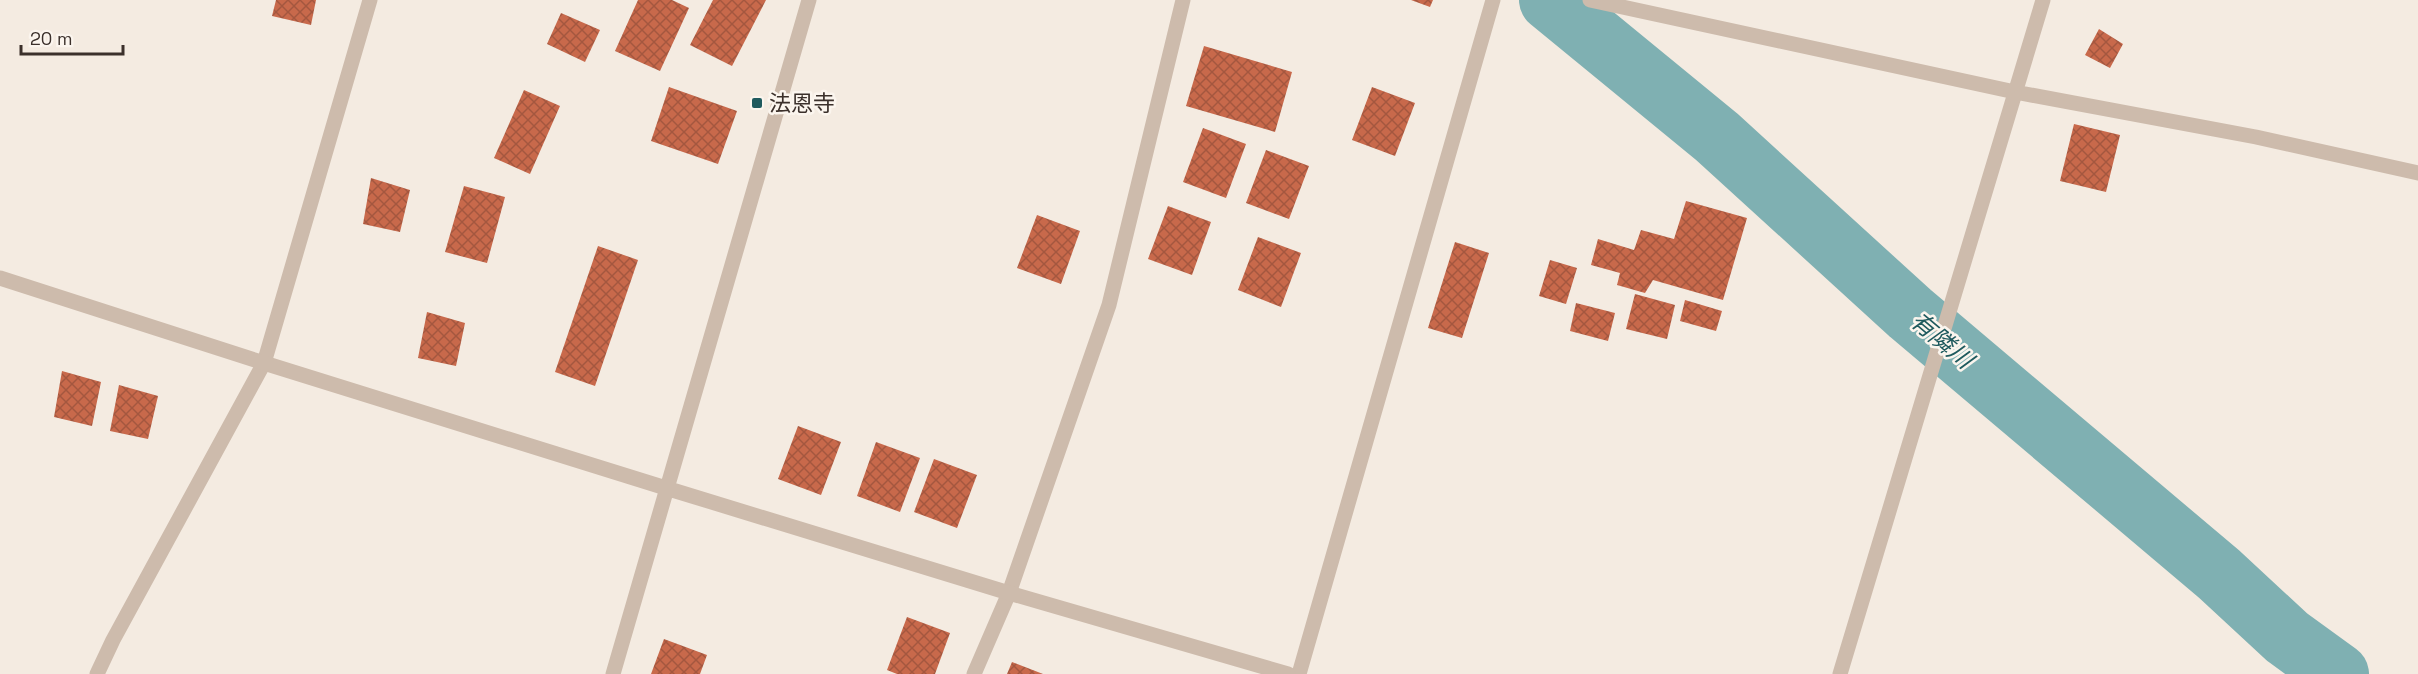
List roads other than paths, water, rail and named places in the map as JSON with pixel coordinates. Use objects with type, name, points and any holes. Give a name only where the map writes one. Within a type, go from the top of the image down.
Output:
[{"type":"street","points":[[97,674],[118,630],[264,363],[370,0]]},
{"type":"street","points":[[613,674],[669,489],[809,0]]},
{"type":"street","points":[[974,674],[1009,593],[1109,305],[1183,0]]},
{"type":"street","points":[[1299,674],[1493,0]]},
{"type":"street","points":[[1590,0],[2015,92],[2256,137],[2418,173]]},
{"type":"street","points":[[1840,674],[2043,0]]},
{"type":"street","points":[[0,278],[669,489],[1009,593],[1288,674]]},
{"type":"waterway","name":"有隣川","points":[[1550,0],[1717,137],[1910,313],[2219,574],[2287,637],[2338,674]]},
{"type":"place","name":"法恩寺","points":[[757,103]]}]
